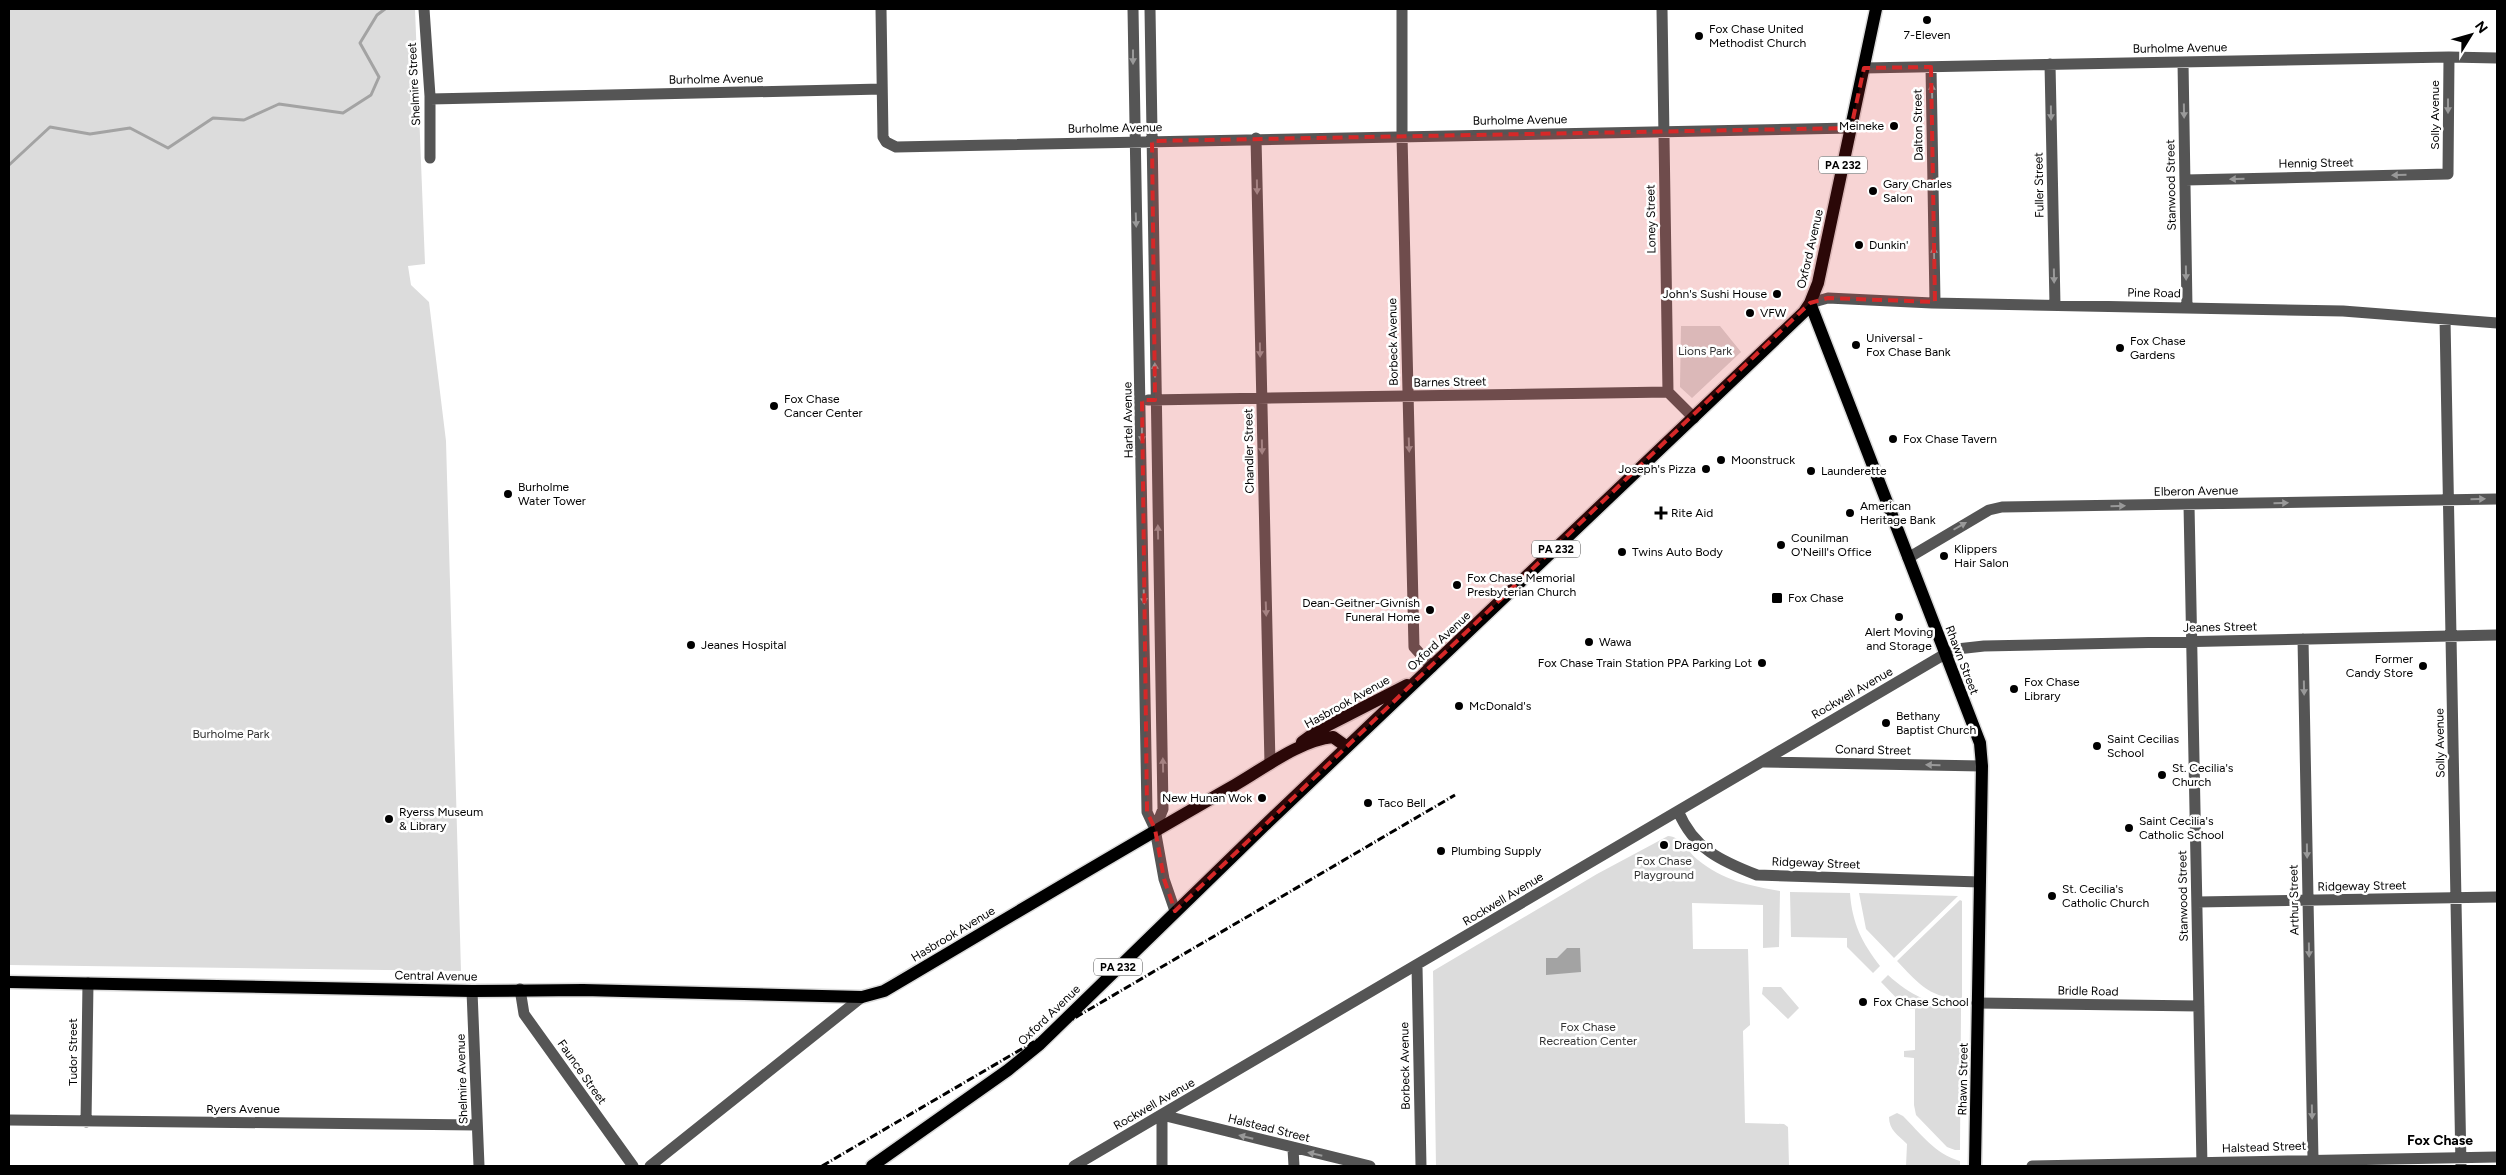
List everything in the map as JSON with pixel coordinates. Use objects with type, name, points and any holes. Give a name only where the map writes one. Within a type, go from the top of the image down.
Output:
[{"type":"main road","name":"Oxford Avenue","points":[[872,1166],[1026,1056],[1347,747],[1796,320],[1810,303],[1818,283],[1876,9]]},
{"type":"main road","name":"Rhawn Street","points":[[1810,303],[1980,743],[1982,766],[1975,1166]]},
{"type":"main road","name":"Hasbrook Avenue","points":[[1291,752],[1317,731],[1377,699],[1419,680]]},
{"type":"main road","name":"Hasbrook Avenue","points":[[862,997],[884,991],[1155,829],[1291,752],[1322,739],[1333,737],[1347,747]]},
{"type":"main road","name":"Central Avenue","points":[[9,982],[773,993],[862,997]]},
{"type":"street","name":"Shelmire Street","points":[[424,9],[430,99],[430,158]]},
{"type":"street","points":[[880,9],[882,89]]},
{"type":"street","name":"Hartel Avenue","points":[[1133,9],[1134,141],[1142,400],[1147,812],[1155,829],[1164,879],[1176,911]]},
{"type":"street","name":"Hartel Avenue","points":[[1150,9],[1163,809],[1155,829]]},
{"type":"street","name":"Borbeck Avenue","points":[[1402,9],[1402,136],[1414,647],[1432,667]]},
{"type":"street","name":"Loney Street","points":[[1662,9],[1668,392]]},
{"type":"street","name":"Burholme Avenue","points":[[1864,68],[2449,57],[2497,58]]},
{"type":"street","name":"Solly Avenue","points":[[2448,174],[2449,57]]},
{"type":"street","name":"Stanwood Street","points":[[2183,62],[2187,308]]},
{"type":"street","name":"Fuller Street","points":[[2050,64],[2055,305]]},
{"type":"street","name":"Dalton Street","points":[[1931,67],[1935,302]]},
{"type":"street","name":"Burholme Avenue","points":[[430,99],[882,89],[883,137],[886,142],[896,147],[1152,140],[1851,128]]},
{"type":"street","name":"Chandler Street","points":[[1256,138],[1270,764]]},
{"type":"street","name":"Hennig Street","points":[[2185,180],[2448,174]]},
{"type":"street","name":"Pine Road","points":[[1810,303],[1828,298],[2343,311],[2497,323]]},
{"type":"street","name":"Solly Avenue","points":[[2445,319],[2461,1162]]},
{"type":"street","points":[[1668,392],[1694,418]]},
{"type":"street","name":"Barnes Street","points":[[1142,400],[1668,392]]},
{"type":"street","name":"Elberon Avenue","points":[[1908,558],[1959,526],[1996,509],[2497,499]]},
{"type":"street","name":"Stanwood Street","points":[[2189,505],[2202,1164]]},
{"type":"street","name":"Jeanes Street","points":[[1945,654],[1957,649],[1984,646],[2497,635]]},
{"type":"street","name":"Arthur Street","points":[[2303,640],[2313,1159]]},
{"type":"street","name":"Rockwell Avenue","points":[[1074,1166],[1945,654]]},
{"type":"street","name":"Conard Street","points":[[1764,762],[1982,766]]},
{"type":"street","name":"Ridgeway Street","points":[[1678,812],[1689,834],[1705,848],[1724,862],[1757,874],[1980,882]]},
{"type":"street","name":"Ridgeway Street","points":[[2197,902],[2497,897]]},
{"type":"street","name":"Borbeck Avenue","points":[[1417,966],[1422,1166]]},
{"type":"street","name":"Tudor Street","points":[[86,1122],[88,983]]},
{"type":"street","name":"Faunce Street","points":[[520,989],[524,1014],[633,1166]]},
{"type":"street","name":"Shelmire Avenue","points":[[472,990],[479,1166]]},
{"type":"street","name":"Hasbrook Avenue","points":[[650,1166],[862,997]]},
{"type":"street","name":"Bridle Road","points":[[1978,1003],[2199,1006]]},
{"type":"street","points":[[1162,1115],[1162,1166]]},
{"type":"street","name":"Halstead Street","points":[[1162,1115],[1293,1149],[1370,1166]]},
{"type":"street","name":"Ryers Avenue","points":[[9,1120],[477,1124]]},
{"type":"street","points":[[1293,1149],[1294,1166]]},
{"type":"street","name":"Halstead Street","points":[[2032,1166],[2202,1164],[2313,1159],[2461,1162],[2497,1157]]},
{"type":"highlighted area","points":[[1931,67],[1935,302],[1828,298],[1810,303],[1175,911],[1164,879],[1155,829],[1147,812],[1142,400],[1155,400],[1152,141],[1851,128],[1864,68]]},
{"type":"green space","name":"Burholme Park","points":[[9,9],[415,9],[425,264],[408,266],[411,285],[429,302],[446,441],[461,971],[9,965]]},
{"type":"green space","name":"Lions Park","points":[[1681,326],[1720,326],[1741,352],[1692,398],[1680,387]]},
{"type":"green space","name":"Fox Chase Recreation Center","points":[[1668,836],[1684,845],[1698,860],[1717,873],[1747,884],[1780,891],[1779,947],[1763,948],[1763,905],[1692,903],[1693,949],[1748,949],[1750,1025],[1743,1031],[1745,1123],[1784,1124],[1788,1127],[1789,1166],[1436,1166],[1433,971],[1597,874]]},
{"type":"green space","points":[[1790,892],[1850,893],[1853,914],[1859,932],[1880,966],[1873,973],[1847,947],[1847,938],[1791,937]]},
{"type":"green space","points":[[1859,893],[1958,896],[1894,958],[1866,929]]},
{"type":"green space","points":[[1960,900],[1962,901],[1962,998],[1951,998],[1941,996],[1925,988],[1897,961]]},
{"type":"green space","points":[[1888,975],[1904,988],[1921,998],[1950,1007],[1961,1008],[1960,1150],[1947,1147],[1916,1115],[1914,1105],[1914,1058],[1904,1057],[1904,1051],[1915,1050],[1915,1009],[1906,1008],[1881,982]]},
{"type":"green space","points":[[1763,987],[1781,987],[1799,1008],[1788,1019],[1762,994]]},
{"type":"green space","points":[[1897,1113],[1903,1116],[1935,1148],[1960,1161],[1960,1166],[1906,1166],[1907,1144],[1895,1132],[1889,1122],[1889,1117]]},
{"type":"shaded area","points":[[1567,948],[1580,948],[1581,972],[1546,975],[1546,958],[1557,958]]},
{"type":"waterway","points":[[9,165],[50,127],[90,134],[130,128],[168,148],[213,118],[244,120],[279,104],[343,113],[371,95],[379,77],[360,43],[377,15],[385,9]]},
{"type":"railway","points":[[822,1166],[1455,795]]},
{"type":"place","name":"7-Eleven","points":[[1927,20]]},
{"type":"place","name":"Fox Chase United Methodist Church","points":[[1699,36]]},
{"type":"place","name":"Meineke","points":[[1894,126]]},
{"type":"place","name":"Gary Charles Salon","points":[[1873,191]]},
{"type":"place","name":"Dunkin'","points":[[1859,245]]},
{"type":"place","name":"John's Sushi House","points":[[1777,294]]},
{"type":"place","name":"VFW","points":[[1750,313]]},
{"type":"place","name":"Universal - Fox Chase Bank","points":[[1856,345]]},
{"type":"place","name":"Fox Chase Gardens","points":[[2120,348]]},
{"type":"place","name":"Fox Chase Cancer Center","points":[[774,406]]},
{"type":"place","name":"Fox Chase Tavern","points":[[1893,439]]},
{"type":"place","name":"Moonstruck","points":[[1721,460]]},
{"type":"place","name":"Joseph's Pizza","points":[[1706,469]]},
{"type":"place","name":"Launderette","points":[[1811,471]]},
{"type":"place","name":"Burholme Water Tower","points":[[508,494]]},
{"type":"place","name":"Rite Aid","points":[[1661,513]]},
{"type":"place","name":"American Heritage Bank","points":[[1850,513]]},
{"type":"place","name":"Counilman O'Neill's Office","points":[[1781,545]]},
{"type":"place","name":"Twins Auto Body","points":[[1622,552]]},
{"type":"place","name":"Klippers Hair Salon","points":[[1944,556]]},
{"type":"place","name":"Fox Chase Memorial Presbyterian Church","points":[[1457,585]]},
{"type":"place","name":"Fox Chase","points":[[1777,598]]},
{"type":"place","name":"Dean-Geitner-Givnish Funeral Home","points":[[1430,610]]},
{"type":"place","name":"Alert Moving and Storage","points":[[1899,617]]},
{"type":"place","name":"Wawa","points":[[1589,642]]},
{"type":"place","name":"Jeanes Hospital","points":[[691,645]]},
{"type":"place","name":"Fox Chase Train Station PPA Parking Lot","points":[[1762,663]]},
{"type":"place","name":"Former Candy Store","points":[[2423,666]]},
{"type":"place","name":"Fox Chase Library","points":[[2014,689]]},
{"type":"place","name":"McDonald's","points":[[1459,706]]},
{"type":"place","name":"Bethany Baptist Church","points":[[1886,723]]},
{"type":"place","name":"Saint Cecilias School","points":[[2097,746]]},
{"type":"place","name":"St. Cecilia's Church","points":[[2162,775]]},
{"type":"place","name":"New Hunan Wok","points":[[1262,798]]},
{"type":"place","name":"Taco Bell","points":[[1368,803]]},
{"type":"place","name":"Ryerss Museum & Library","points":[[389,819]]},
{"type":"place","name":"Saint Cecilia's Catholic School","points":[[2129,828]]},
{"type":"place","name":"Dragon","points":[[1664,845]]},
{"type":"place","name":"Plumbing Supply","points":[[1441,851]]},
{"type":"place","name":"St. Cecilia's Catholic Church","points":[[2052,896]]},
{"type":"place","name":"Fox Chase School","points":[[1863,1002]]},
{"type":"district","name":"Fox Chase","points":[[2440,1140]]},
{"type":"park label","name":"Fox Chase Playground","points":[[1664,868]]}]
